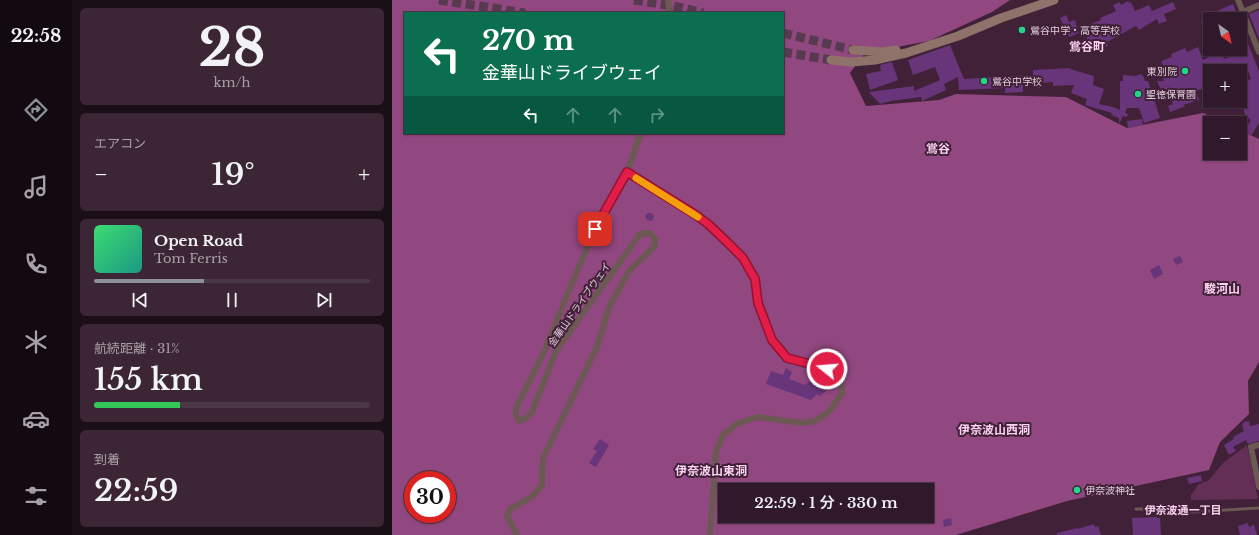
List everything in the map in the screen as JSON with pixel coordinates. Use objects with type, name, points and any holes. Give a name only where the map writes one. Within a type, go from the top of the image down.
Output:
[{"type":"main road","points":[[831,60],[852,62],[875,60],[906,53],[958,36],[1001,18],[1054,0]]},
{"type":"main road","points":[[853,50],[883,52],[930,46]]},
{"type":"street","points":[[668,0],[670,12]]},
{"type":"street","points":[[1238,0],[1243,12],[1259,5]]},
{"type":"street","points":[[1247,22],[1259,52]]},
{"type":"street","name":"金華山ドライブウェイ","points":[[516,535],[507,516],[510,509],[533,496],[542,485],[543,458],[597,347],[610,305],[629,271],[655,246],[655,239],[650,233],[640,234],[556,351],[532,412],[524,419],[519,421],[516,416],[516,408],[545,350],[595,229],[627,172],[641,134]]},
{"type":"street","points":[[627,172],[696,215],[726,241],[743,258],[755,279],[758,303],[772,340],[787,358],[814,364],[827,369],[837,376],[841,383],[842,394],[838,401],[815,421],[802,423],[758,417],[736,424],[723,435],[716,452],[710,535]]},
{"type":"street","points":[[1259,445],[1251,447],[1259,487]]},
{"type":"lane","points":[[1136,509],[1163,509],[1193,512],[1259,508]]},
{"type":"shaded area","points":[[392,0],[1010,0],[992,12],[929,41],[865,53],[850,73],[866,106],[939,100],[956,94],[1066,97],[1127,128],[1203,113],[1210,116],[1203,116],[1203,160],[1247,160],[1247,133],[1259,139],[1259,362],[1248,381],[1249,414],[1220,442],[1209,470],[1067,501],[956,535],[392,535]]},
{"type":"shaded area","points":[[1247,445],[1258,499],[1191,500],[1191,495],[1199,484],[1209,480],[1223,463]]},
{"type":"building","points":[[1128,1],[1129,3],[1131,2],[1135,11],[1149,5],[1152,11],[1173,2],[1176,9],[1164,14],[1167,21],[1159,24],[1157,19],[1139,30],[1136,26],[1107,42],[1108,46],[1092,51],[1083,27],[1101,20],[1100,18],[1116,11],[1113,5],[1120,2],[1121,5]]},
{"type":"building","points":[[1233,4],[1236,12],[1217,12]]},
{"type":"building","points":[[1259,10],[1259,39],[1249,14]]},
{"type":"building","points":[[1066,15],[1069,22],[1075,20],[1079,33],[1069,37],[1060,18]]},
{"type":"building","points":[[1247,41],[1259,71],[1259,123],[1251,136],[1247,133],[1247,126],[1251,120],[1246,116],[1243,108],[1247,108],[1247,80],[1251,79],[1247,64],[1203,64],[1203,89],[1196,91],[1199,100],[1183,105],[1186,106],[1170,112],[1168,106],[1173,104],[1168,93],[1163,95],[1157,81],[1164,81],[1161,75],[1166,73],[1161,61],[1172,57],[1171,54],[1185,48],[1187,52],[1198,47],[1203,60],[1211,56],[1223,56],[1224,59],[1232,56],[1247,56]]},
{"type":"building","points":[[950,45],[964,79],[1033,75],[1033,70],[1070,68],[1094,76],[1093,85],[1104,89],[1099,104],[1120,110],[1120,81],[1123,81],[1123,75],[1135,76],[1141,74],[1145,81],[1148,81],[1160,118],[1144,123],[1139,108],[1127,108],[1125,113],[1128,114],[1127,117],[1123,116],[1119,124],[1119,118],[1111,115],[1112,113],[1085,105],[1087,99],[1071,93],[1074,85],[1053,86],[1053,82],[1040,83],[1040,88],[1034,88],[1034,84],[1023,85],[1023,92],[1005,93],[1005,88],[959,90],[958,77],[944,84],[946,90],[922,101],[921,97],[880,104],[869,92],[914,86],[914,91],[940,80],[935,67],[913,75],[908,60]]},
{"type":"building","points":[[892,62],[898,80],[870,90],[866,74],[881,71],[880,65]]},
{"type":"building","points":[[1142,119],[1143,125],[1128,128],[1127,121]]},
{"type":"building","points":[[648,213],[652,213],[654,217],[652,221],[647,220],[645,216]]},
{"type":"building","points":[[1180,256],[1183,262],[1176,265],[1173,259]]},
{"type":"building","points":[[1159,265],[1163,274],[1154,279],[1150,270]]},
{"type":"building","points":[[786,368],[792,372],[789,379],[805,385],[822,372],[833,386],[819,396],[817,394],[811,400],[766,384],[771,371],[783,375]]},
{"type":"building","points":[[1249,421],[1250,426],[1259,424],[1259,441],[1248,444],[1246,440],[1233,447],[1236,451],[1229,455],[1224,445],[1234,439],[1233,437],[1244,431],[1242,425],[1244,422]]},
{"type":"building","points":[[600,439],[609,445],[596,467],[589,463],[597,451],[593,449]]},
{"type":"building","points":[[1201,475],[1202,481],[1189,484],[1187,478]]},
{"type":"building","points":[[1096,485],[1099,490],[1098,492],[1090,496],[1085,489]]},
{"type":"building","points":[[951,518],[952,525],[944,527],[943,520]]},
{"type":"building","points":[[1132,518],[1160,518],[1161,535],[1133,535]]},
{"type":"building","points":[[1248,523],[1249,527],[1254,525],[1257,535],[1240,535],[1238,526]]},
{"type":"building","points":[[1094,524],[1095,527],[1098,526],[1101,535],[1057,535],[1057,533]]},
{"type":"tunnel","points":[[439,0],[518,12]]},
{"type":"tunnel","points":[[634,0],[674,6],[699,12]]},
{"type":"tunnel","points":[[784,33],[853,50]]},
{"type":"tunnel","points":[[784,52],[831,60]]},
{"type":"slow traffic","points":[[636,178],[698,217]]},
{"type":"place","name":"鶯谷中学・高等学校","points":[[1022,30]]},
{"type":"place","name":"東別院","points":[[1185,71]]},
{"type":"place","name":"鶯谷中学校","points":[[984,81]]},
{"type":"place","name":"聖徳保育園","points":[[1138,94]]},
{"type":"place","name":"伊奈波神社","points":[[1077,490]]},
{"type":"district","name":"鴬谷町","points":[[1087,47]]},
{"type":"district","name":"鴬谷","points":[[938,149]]},
{"type":"district","name":"駿河山","points":[[1222,289]]},
{"type":"district","name":"伊奈波山西洞","points":[[994,430]]},
{"type":"district","name":"伊奈波山東洞","points":[[711,471]]},
{"type":"district","name":"伊奈波通一丁目","points":[[1183,510]]},
{"type":"route","points":[[595,229],[627,172],[696,215],[726,241],[743,258],[755,279],[758,303],[772,340],[787,358],[814,364],[827,369]]}]
